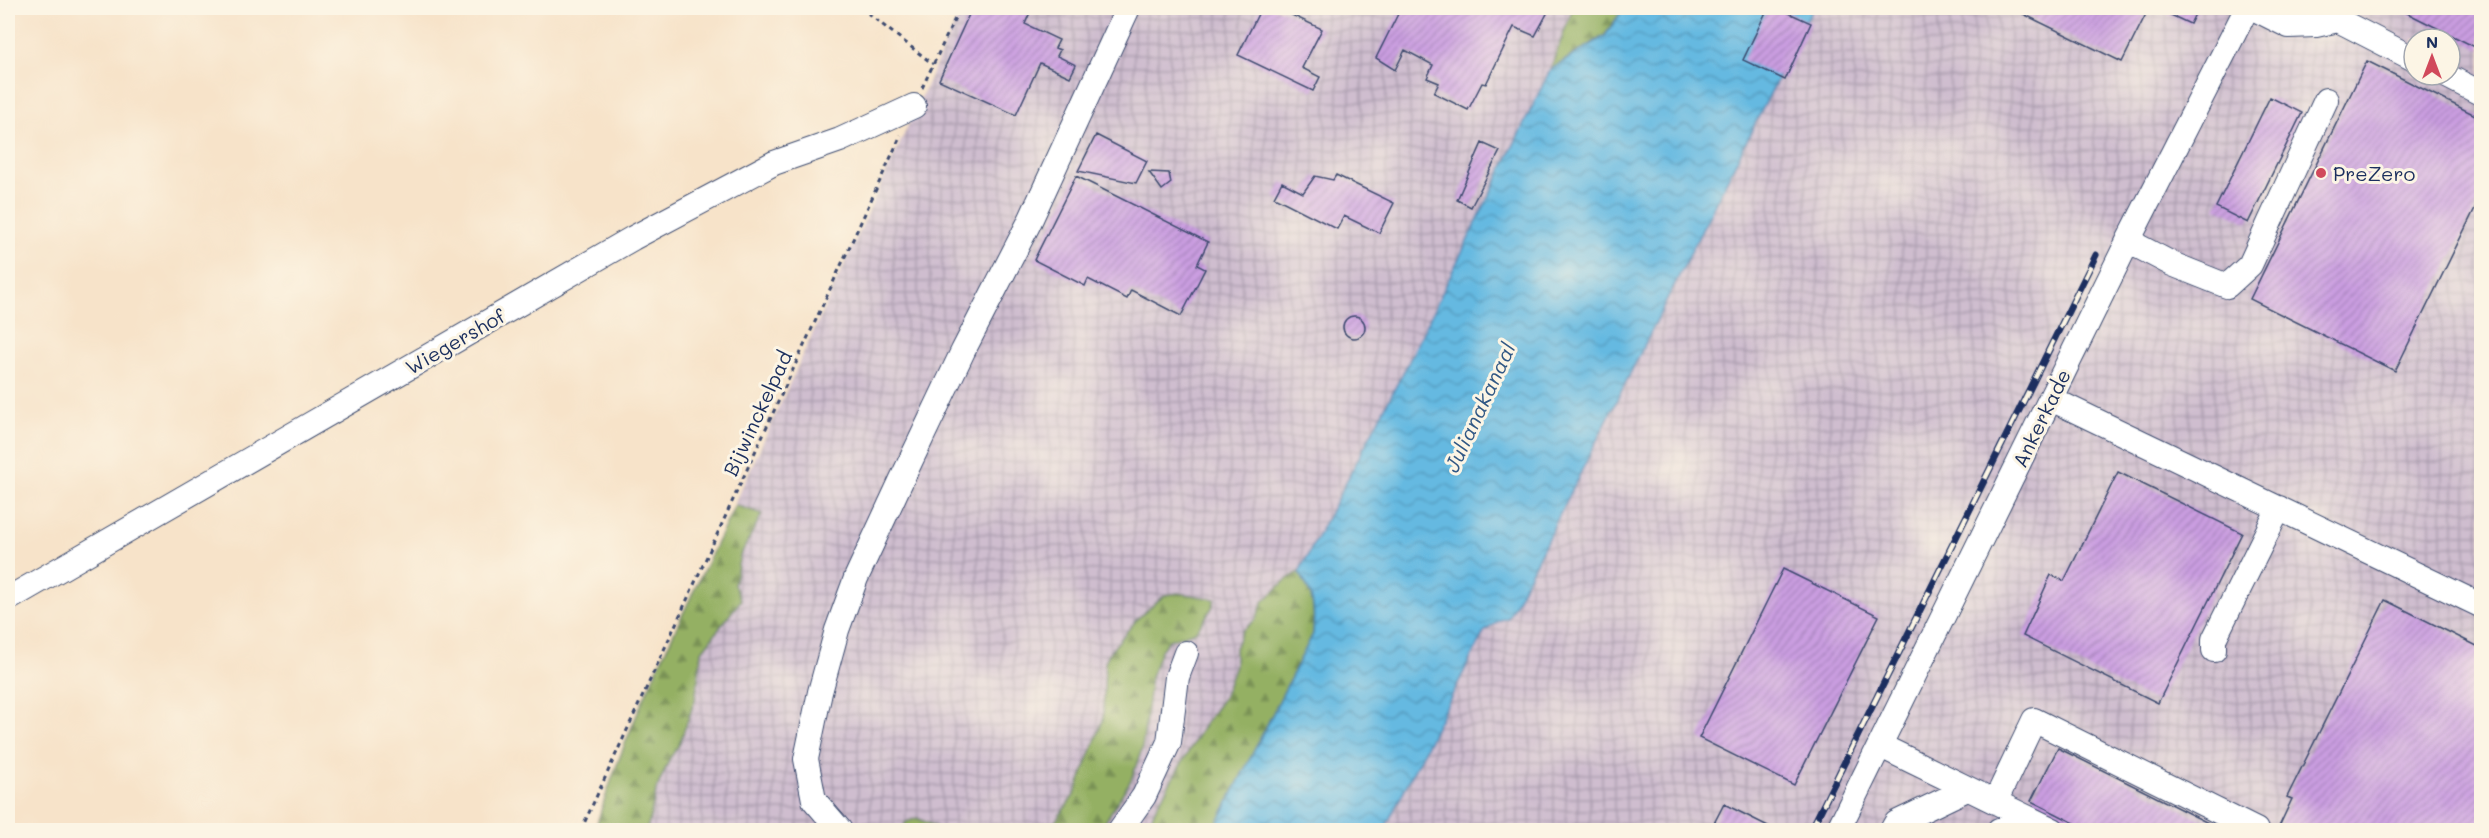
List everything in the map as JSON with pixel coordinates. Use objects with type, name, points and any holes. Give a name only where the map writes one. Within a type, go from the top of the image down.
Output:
[{"type":"street","points":[[840,831],[814,800],[806,759],[820,692],[837,630],[856,578],[891,502],[963,351],[1028,225],[1128,8]]},
{"type":"street","name":"Ankerkade","points":[[1838,831],[2128,241],[2247,8]]},
{"type":"street","points":[[2253,8],[2289,26],[2316,25],[2338,20],[2402,53]]},
{"type":"street","points":[[2462,84],[2481,94]]},
{"type":"street","points":[[2128,241],[2172,264],[2227,286],[2250,265],[2326,100]]},
{"type":"street","name":"Wiegershof","points":[[8,599],[633,238],[774,163],[840,140],[914,106]]},
{"type":"street","points":[[2051,399],[2481,606]]},
{"type":"street","points":[[2214,650],[2214,639],[2279,508]]},
{"type":"street","points":[[1120,831],[1144,796],[1169,742],[1177,677],[1186,653]]},
{"type":"street","points":[[1995,802],[2034,720],[2256,831]]},
{"type":"street","points":[[1881,746],[2043,826]]},
{"type":"street","points":[[1892,831],[1896,823],[1967,789]]},
{"type":"street","points":[[1999,831],[2043,826]]},
{"type":"path","points":[[861,8],[933,64]]},
{"type":"path","name":"Bijwinckelpad","points":[[581,831],[960,8]]},
{"type":"shaded area","points":[[962,8],[1624,8],[1550,70],[1409,361],[1299,572],[1310,588],[1256,745],[1214,830],[595,830],[604,801],[649,690]]},
{"type":"shaded area","points":[[1813,8],[2481,8],[2481,830],[1384,830],[1484,632],[1500,620],[1508,618]]},
{"type":"green space","points":[[1573,8],[1624,8],[1605,35],[1550,70]]},
{"type":"green space","points":[[735,505],[762,514],[740,556],[734,585],[741,600],[702,651],[695,700],[679,745],[670,758],[657,788],[647,830],[595,830],[608,788],[641,706]]},
{"type":"green space","points":[[1299,572],[1308,588],[1312,602],[1313,634],[1214,830],[1146,830],[1156,807],[1204,725],[1223,698],[1235,666],[1235,648],[1242,631],[1256,619],[1263,602],[1286,580]]},
{"type":"green space","points":[[1178,593],[1215,599],[1212,608],[1196,631],[1169,640],[1161,650],[1151,677],[1142,749],[1131,780],[1100,830],[1049,830],[1075,794],[1103,720],[1105,663],[1109,653],[1138,618],[1165,595]]},
{"type":"green space","points":[[917,818],[942,830],[902,830],[906,822]]},
{"type":"water","name":"Julianakanaal","points":[[1624,8],[1813,8],[1508,618],[1500,620],[1484,632],[1384,830],[1214,830],[1313,634],[1312,602],[1308,588],[1299,572],[1409,361],[1550,70],[1605,36]]},
{"type":"building","points":[[972,8],[1032,8],[1025,24],[1059,40],[1055,48],[1060,50],[1057,56],[1076,65],[1070,77],[1040,63],[1016,115],[939,80]]},
{"type":"building","points":[[1261,8],[1277,8],[1322,29],[1302,68],[1320,77],[1313,91],[1238,55]]},
{"type":"building","points":[[1401,8],[1550,8],[1535,36],[1514,27],[1486,84],[1482,83],[1468,110],[1434,93],[1439,83],[1427,78],[1433,65],[1405,50],[1395,70],[1376,58]]},
{"type":"building","points":[[1768,8],[1778,8],[1811,23],[1785,80],[1743,60]]},
{"type":"building","points":[[2011,8],[2149,8],[2122,62]]},
{"type":"building","points":[[2156,8],[2198,8],[2190,24]]},
{"type":"building","points":[[2397,8],[2481,8],[2481,50],[2462,40],[2462,27],[2435,27]]},
{"type":"building","points":[[2367,61],[2402,78],[2402,87],[2419,87],[2481,118],[2481,196],[2395,371],[2250,299]]},
{"type":"building","points":[[2270,97],[2302,113],[2248,223],[2216,207]]},
{"type":"building","points":[[1096,135],[1147,161],[1136,183],[1078,171]]},
{"type":"building","points":[[1482,143],[1500,151],[1471,207],[1457,200]]},
{"type":"building","points":[[1149,172],[1169,173],[1171,183],[1162,190]]},
{"type":"building","points":[[1336,175],[1394,203],[1379,233],[1344,216],[1337,229],[1274,197],[1282,182],[1303,193],[1315,176],[1333,180]]},
{"type":"building","points":[[1076,176],[1208,242],[1197,265],[1205,269],[1181,316],[1131,290],[1127,299],[1088,279],[1085,286],[1034,260]]},
{"type":"building","points":[[1354,316],[1362,319],[1365,327],[1362,335],[1354,338],[1346,335],[1343,327],[1346,319]]},
{"type":"building","points":[[2118,472],[2242,533],[2158,703],[2023,636],[2051,575],[2064,581]]},
{"type":"building","points":[[1783,569],[1879,616],[1794,785],[1699,738]]},
{"type":"building","points":[[2385,600],[2481,648],[2481,831],[2277,831],[2292,799],[2287,797]]},
{"type":"building","points":[[2058,748],[2224,831],[2090,831],[2031,801]]},
{"type":"building","points":[[1724,804],[1778,831],[1710,831]]},
{"type":"railway","points":[[1811,830],[2096,255]]},
{"type":"place","name":"PreZero","points":[[2321,173]]}]
